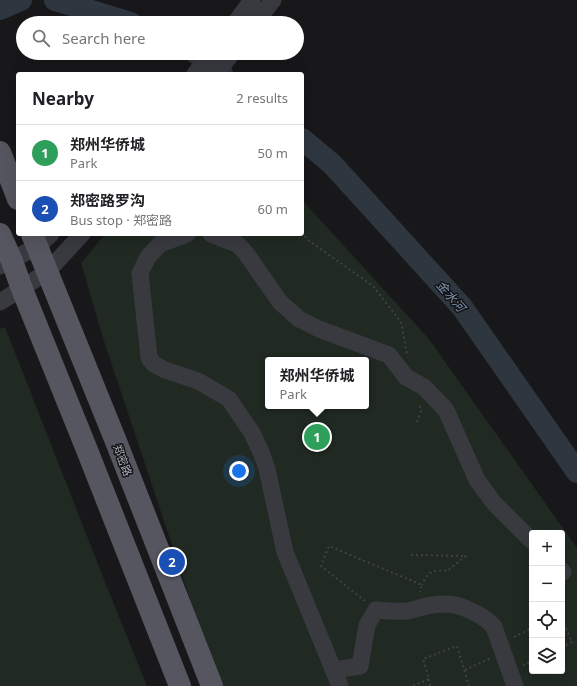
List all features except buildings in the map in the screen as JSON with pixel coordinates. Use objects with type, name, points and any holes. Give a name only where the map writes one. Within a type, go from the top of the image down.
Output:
[{"type":"main road","points":[[0,152],[16,194]]},
{"type":"main road","points":[[0,234],[6,264],[22,289],[180,686]]},
{"type":"main road","name":"郑密路","points":[[41,238],[47,272],[112,431],[212,686]]},
{"type":"street","points":[[240,16],[252,0]]},
{"type":"street","points":[[261,16],[273,0]]},
{"type":"street","points":[[197,72],[206,60]]},
{"type":"street","points":[[218,72],[227,60]]},
{"type":"street","points":[[0,302],[47,272],[80,236]]},
{"type":"street","points":[[182,236],[160,244],[148,257],[140,273],[149,358],[154,364],[165,370],[198,380],[229,399],[252,433],[267,469],[285,552],[340,686]]},
{"type":"street","points":[[216,236],[237,244],[245,252],[280,302],[299,319],[319,329],[389,355],[406,377],[424,387],[446,410],[477,480],[494,503],[529,538]]},
{"type":"street","points":[[6,264],[41,238]]},
{"type":"street","points":[[334,670],[360,666],[367,625],[376,610],[397,612],[409,611],[432,605],[450,604],[476,613],[489,621],[494,627],[515,686]]},
{"type":"path","points":[[304,235],[308,240],[373,286],[401,322],[413,381],[421,411],[417,422]]},
{"type":"path","points":[[376,610],[321,566],[329,546],[422,585]]},
{"type":"path","points":[[411,555],[466,556],[447,571],[439,570],[431,572],[425,577],[415,609]]},
{"type":"path","points":[[565,626],[572,642],[565,646]]},
{"type":"path","points":[[511,639],[529,630]]},
{"type":"path","points":[[430,686],[423,660],[457,646],[469,686]]},
{"type":"path","points":[[521,659],[524,665],[529,662]]},
{"type":"path","points":[[413,686],[429,679]]},
{"type":"shaded area","points":[[304,202],[429,339],[564,530],[529,530],[529,674],[565,674],[565,531],[577,548],[577,686],[219,686],[104,341],[81,263],[103,236],[304,236]]},
{"type":"shaded area","points":[[5,327],[147,686],[0,686],[0,329]]},
{"type":"waterway","name":"金水河","points":[[0,9],[21,0]]},
{"type":"waterway","name":"金水河","points":[[55,0],[108,16]]},
{"type":"waterway","name":"金水河","points":[[205,60],[220,72]]},
{"type":"waterway","name":"金水河","points":[[304,141],[332,164],[462,307],[577,472]]},
{"type":"place","name":"郑州华侨城","points":[[317,437]]},
{"type":"place","name":"郑密路罗沟","points":[[172,562]]}]
